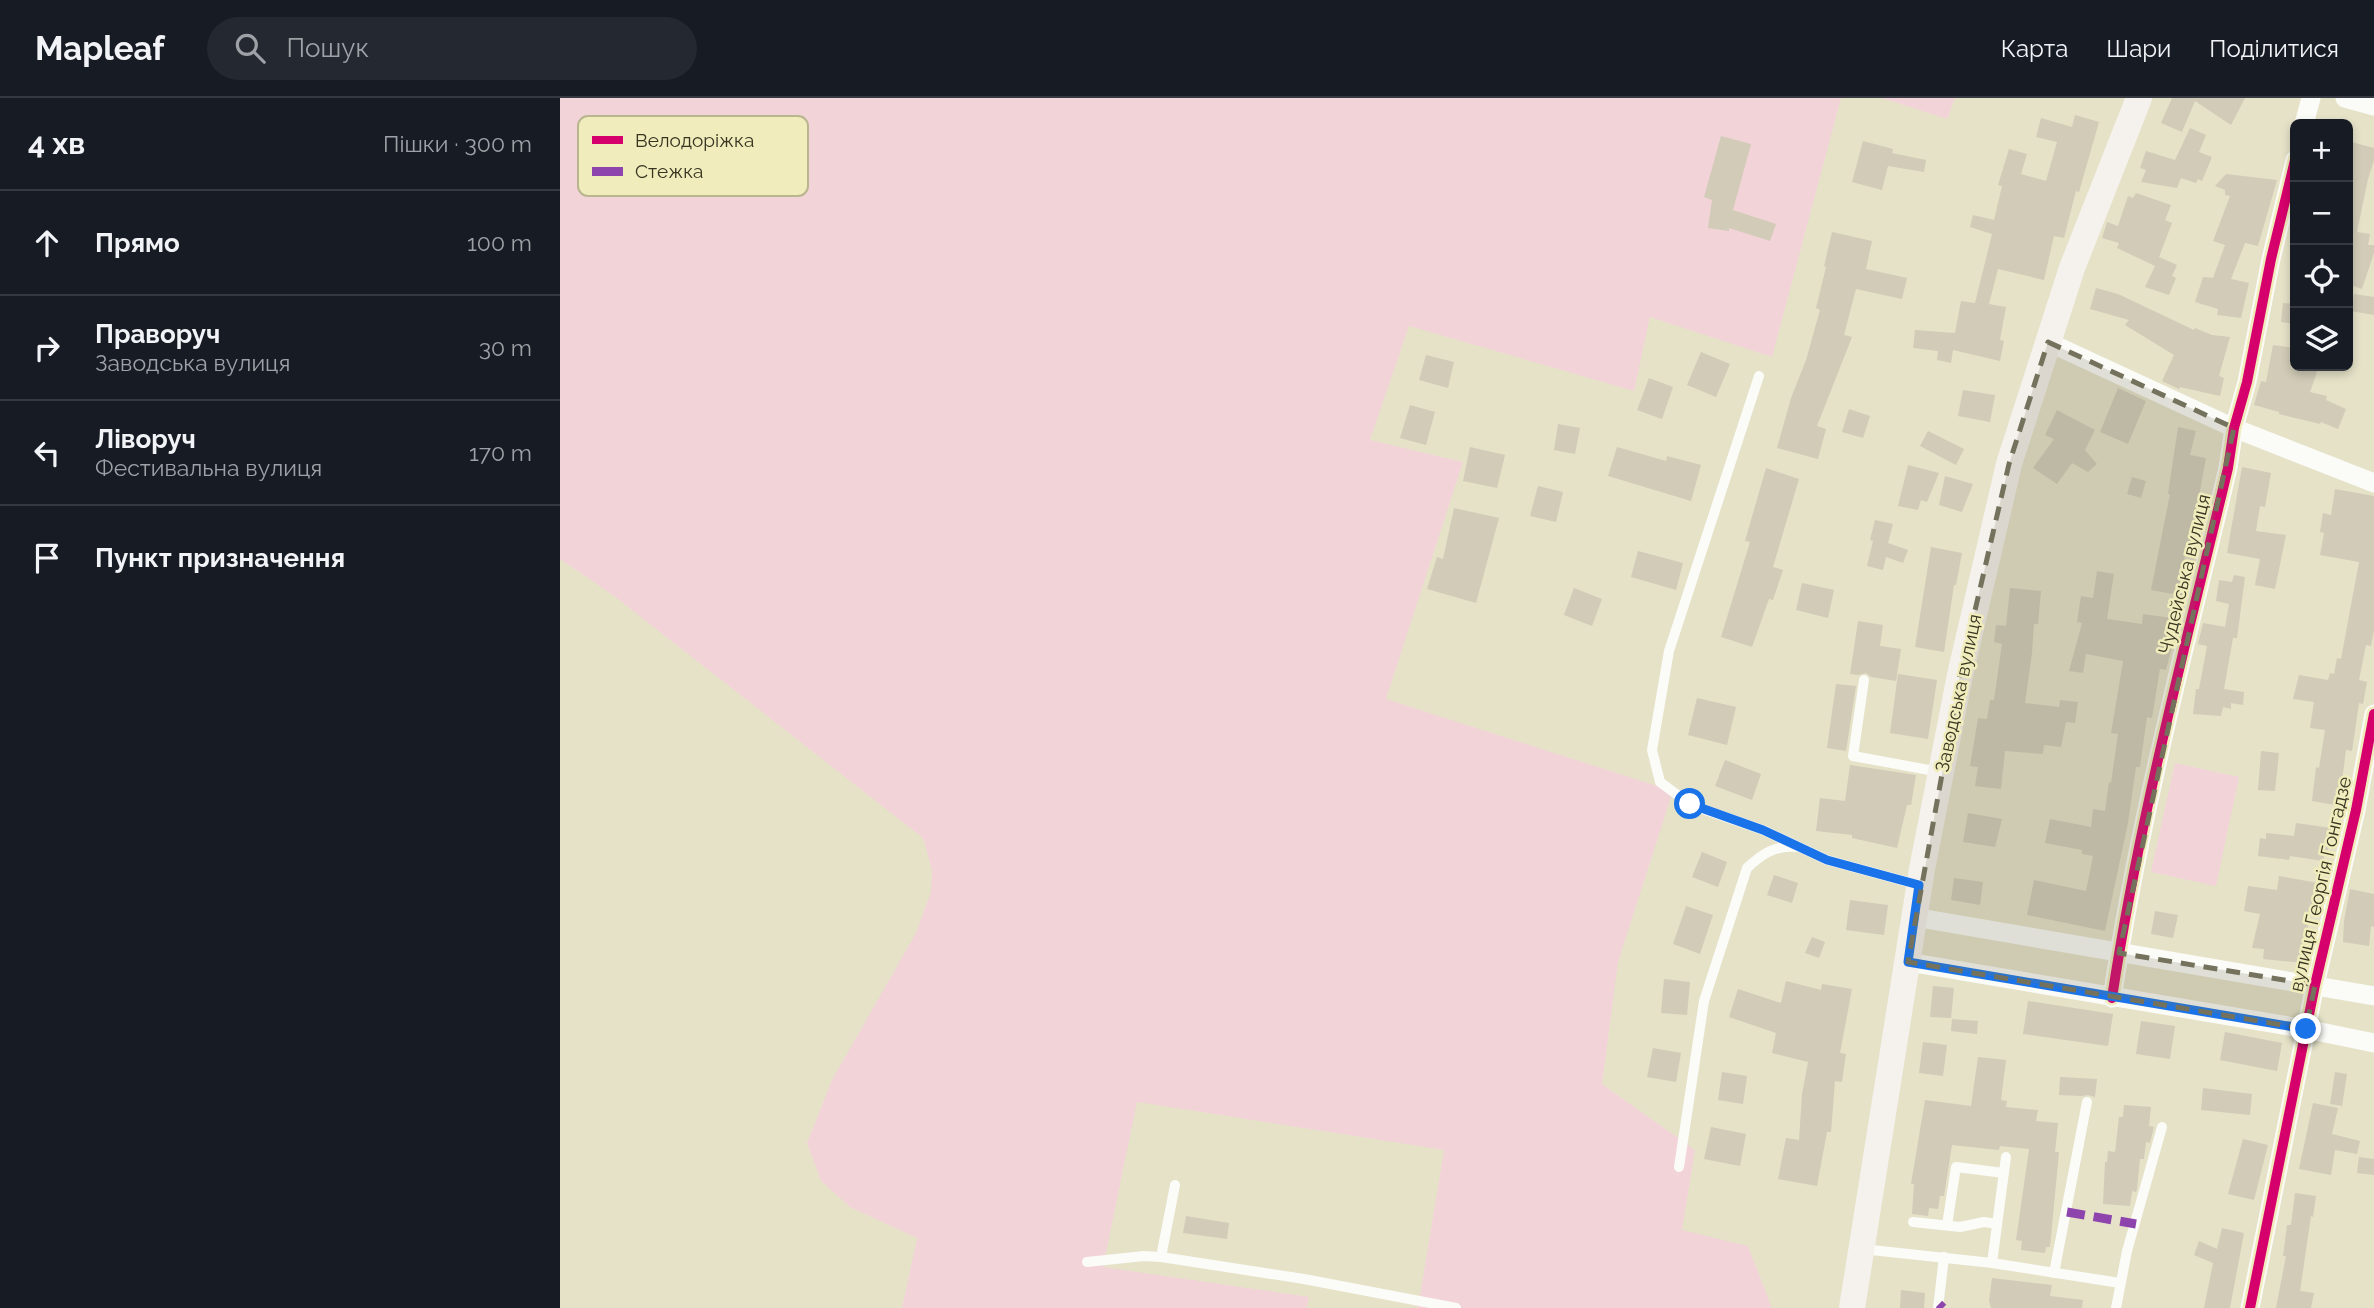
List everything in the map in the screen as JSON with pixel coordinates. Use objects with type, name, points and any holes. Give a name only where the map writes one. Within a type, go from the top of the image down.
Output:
[{"type":"main road","name":"Заводська вулиця","points":[[1852,1308],[1919,885],[1960,675],[2009,464],[2072,268],[2139,98]]},
{"type":"street","points":[[2305,119],[2311,98]]},
{"type":"street","points":[[2345,98],[2374,106]]},
{"type":"street","name":"Чудейська вулиця","points":[[2112,998],[2136,853],[2165,721],[2228,468],[2234,428],[2290,181]]},
{"type":"street","points":[[2048,342],[2234,428],[2374,483]]},
{"type":"street","name":"вулиця Георгія Гонгадзе","points":[[2250,1308],[2315,985],[2356,810],[2374,714]]},
{"type":"street","points":[[1914,917],[2374,996]]},
{"type":"street","points":[[1908,962],[2306,1029],[2374,1043]]},
{"type":"lane","points":[[1759,376],[1669,651],[1652,750],[1660,782],[1690,804],[1763,830],[1827,860],[1919,885]]},
{"type":"lane","points":[[1864,680],[1853,756],[1941,772]]},
{"type":"lane","points":[[1679,1167],[1704,1001],[1748,868],[1763,853],[1781,847],[1804,849]]},
{"type":"lane","points":[[2054,1273],[2087,1102]]},
{"type":"lane","points":[[2116,1308],[2120,1283],[2162,1127]]},
{"type":"lane","points":[[1992,1263],[2006,1157]]},
{"type":"lane","points":[[1947,1225],[1955,1167],[2004,1173]]},
{"type":"lane","points":[[1161,1257],[1175,1185]]},
{"type":"lane","points":[[1913,1222],[1960,1227],[1984,1222],[1997,1224]]},
{"type":"lane","points":[[1861,1249],[1992,1263],[2120,1283]]},
{"type":"lane","points":[[1087,1262],[1144,1256],[1161,1257],[1304,1279],[1456,1308]]},
{"type":"lane","points":[[1938,1308],[1944,1257]]},
{"type":"highlighted area","points":[[2048,342],[2234,428],[2119,953],[2315,985],[2306,1029],[1908,962],[1960,675],[2009,464]]},
{"type":"shaded area","points":[[560,98],[1841,98],[1772,357],[1650,317],[1634,391],[1409,326],[1370,440],[1463,462],[1386,699],[1673,791],[1618,962],[1602,1084],[1695,1150],[1682,1230],[1748,1246],[1772,1308],[1418,1308],[1444,1150],[1137,1102],[1103,1267],[1309,1297],[1307,1308],[902,1308],[917,1238],[850,1207],[821,1181],[807,1143],[832,1080],[916,933],[931,892],[932,870],[923,838],[614,596],[560,559]]},
{"type":"shaded area","points":[[1882,98],[1955,98],[1947,119]]},
{"type":"shaded area","points":[[2175,763],[2239,777],[2216,886],[2151,872]]},
{"type":"building","points":[[2172,98],[2245,98],[2231,125],[2195,101],[2182,132],[2161,123]]},
{"type":"building","points":[[2075,115],[2099,122],[2064,238],[2054,236],[2044,280],[1998,269],[1989,304],[2006,307],[2000,340],[2004,341],[2000,361],[1953,350],[1951,363],[1937,360],[1938,351],[1913,348],[1915,330],[1955,333],[1961,301],[1975,303],[1992,234],[1970,227],[1973,215],[1994,220],[2002,186],[1998,185],[2009,149],[2027,154],[2021,174],[2046,181],[2057,142],[2036,137],[2041,118],[2072,127]]},
{"type":"building","points":[[2190,128],[2206,135],[2199,152],[2212,157],[2202,181],[2198,179],[2196,183],[2181,178],[2177,188],[2141,182],[2146,170],[2140,168],[2146,151],[2175,160]]},
{"type":"building","points":[[1721,136],[1751,144],[1733,210],[1776,224],[1770,241],[1729,228],[1729,231],[1708,228],[1712,200],[1704,197]]},
{"type":"building","points":[[1863,141],[1893,149],[1892,153],[1926,160],[1924,172],[1888,166],[1882,190],[1852,182]]},
{"type":"building","points":[[2353,142],[2374,148],[2374,160],[2357,232],[2370,234],[2368,245],[2374,245],[2374,253],[2362,289],[2353,286]]},
{"type":"building","points":[[2226,174],[2277,180],[2258,246],[2245,243],[2231,279],[2249,283],[2241,318],[2217,315],[2218,309],[2195,302],[2203,277],[2213,278],[2225,245],[2213,241],[2230,196],[2225,195],[2225,190],[2215,186]]},
{"type":"building","points":[[2136,193],[2171,205],[2165,220],[2172,223],[2159,257],[2177,265],[2172,276],[2176,278],[2169,295],[2145,287],[2155,266],[2117,248],[2119,243],[2102,238],[2107,222],[2118,226],[2128,196],[2133,198]]},
{"type":"building","points":[[1832,232],[1872,241],[1866,269],[1907,278],[1902,299],[1856,289],[1844,335],[1852,337],[1817,426],[1826,429],[1818,459],[1777,448],[1820,310],[1816,308]]},
{"type":"building","points":[[2096,288],[2118,294],[2194,330],[2195,328],[2212,335],[2230,337],[2219,376],[2224,378],[2220,396],[2180,387],[2179,389],[2162,381],[2174,355],[2125,325],[2129,320],[2090,309]]},
{"type":"building","points":[[2354,294],[2374,297],[2374,315],[2353,311]]},
{"type":"building","points":[[2283,303],[2290,304],[2290,323],[2281,322]]},
{"type":"building","points":[[2273,345],[2290,347],[2290,371],[2317,371],[2310,392],[2327,396],[2326,400],[2346,409],[2338,429],[2254,405],[2261,381],[2266,382]]},
{"type":"building","points":[[1701,352],[1730,364],[1716,397],[1687,385]]},
{"type":"building","points":[[1426,355],[1454,362],[1448,388],[1419,380]]},
{"type":"building","points":[[1649,378],[1673,387],[1662,419],[1637,410]]},
{"type":"building","points":[[2118,388],[2146,401],[2128,444],[2100,432]]},
{"type":"building","points":[[1963,390],[1995,395],[1990,422],[1958,416]]},
{"type":"building","points":[[1410,405],[1435,412],[1426,445],[1400,438]]},
{"type":"building","points":[[1849,409],[1870,416],[1863,438],[1842,432]]},
{"type":"building","points":[[2057,410],[2095,430],[2085,450],[2097,464],[2088,472],[2072,463],[2057,484],[2033,468],[2054,439],[2045,435]]},
{"type":"building","points":[[1558,424],[1580,428],[1575,454],[1554,450]]},
{"type":"building","points":[[2178,427],[2196,431],[2190,455],[2206,458],[2180,583],[2187,585],[2184,596],[2151,590],[2170,494]]},
{"type":"building","points":[[1928,431],[1964,449],[1956,465],[1920,446]]},
{"type":"building","points":[[1470,447],[1505,455],[1497,488],[1463,481]]},
{"type":"building","points":[[1617,447],[1666,461],[1667,456],[1701,465],[1691,501],[1608,476]]},
{"type":"building","points":[[1908,465],[1939,473],[1927,502],[1921,500],[1918,510],[1898,506]]},
{"type":"building","points":[[2242,467],[2271,473],[2265,507],[2260,506],[2256,531],[2286,535],[2275,589],[2255,585],[2260,559],[2227,553]]},
{"type":"building","points":[[1766,468],[1799,479],[1773,567],[1783,570],[1773,600],[1769,599],[1752,647],[1721,637],[1750,542],[1745,541]]},
{"type":"building","points":[[1945,476],[1973,484],[1962,512],[1939,505]]},
{"type":"building","points":[[2132,477],[2146,481],[2141,498],[2127,494]]},
{"type":"building","points":[[1538,486],[1563,492],[1556,522],[1530,516]]},
{"type":"building","points":[[2335,489],[2374,496],[2374,630],[2371,646],[2366,645],[2359,680],[2367,682],[2363,704],[2359,703],[2352,751],[2346,750],[2339,803],[2335,805],[2312,801],[2316,767],[2319,768],[2325,730],[2310,728],[2314,702],[2293,699],[2299,675],[2328,680],[2330,673],[2334,674],[2337,658],[2341,659],[2359,562],[2320,555],[2324,533],[2320,532],[2323,513],[2331,515]]},
{"type":"building","points":[[1454,508],[1499,518],[1476,603],[1427,589],[1437,557],[1443,559]]},
{"type":"building","points":[[1875,520],[1893,524],[1888,543],[1908,550],[1903,563],[1886,557],[1883,570],[1867,566]]},
{"type":"building","points":[[1931,547],[1962,553],[1954,585],[1944,652],[1915,647]]},
{"type":"building","points":[[1638,551],[1683,563],[1676,590],[1631,577]]},
{"type":"building","points":[[2097,571],[2114,574],[2107,619],[2142,624],[2143,614],[2179,619],[2166,670],[2160,669],[2152,718],[2147,717],[2140,767],[2136,767],[2128,823],[2105,931],[2027,915],[2034,880],[2086,891],[2093,856],[2082,854],[2082,850],[2045,843],[2050,819],[2091,827],[2093,809],[2105,811],[2109,782],[2111,783],[2118,734],[2111,733],[2123,661],[2086,654],[2083,673],[2069,671],[2082,623],[2077,622],[2081,596],[2093,598]]},
{"type":"building","points":[[2234,575],[2245,577],[2237,638],[2233,638],[2224,689],[2244,692],[2243,705],[2231,703],[2231,709],[2223,707],[2221,716],[2193,714],[2196,689],[2199,689],[2207,646],[2198,644],[2203,623],[2225,627],[2229,604],[2216,601],[2219,580],[2232,582]]},
{"type":"building","points":[[1802,583],[1834,590],[1828,618],[1796,610]]},
{"type":"building","points":[[1574,588],[1602,599],[1592,626],[1564,615]]},
{"type":"building","points":[[2010,588],[2041,591],[2038,624],[2034,624],[2025,703],[2059,707],[2060,700],[2078,702],[2075,723],[2066,722],[2061,747],[2044,745],[2043,754],[2005,751],[2001,789],[1975,786],[1978,767],[1970,766],[1978,718],[1987,719],[1990,700],[1994,700],[2002,644],[1994,642],[1996,625],[2006,626]]},
{"type":"building","points":[[1858,621],[1883,625],[1880,646],[1901,649],[1896,681],[1871,677],[1866,673],[1850,674]]},
{"type":"building","points":[[1898,674],[1937,680],[1928,739],[1890,733]]},
{"type":"building","points":[[1836,684],[1856,686],[1846,751],[1827,748]]},
{"type":"building","points":[[1697,698],[1736,707],[1727,745],[1688,735]]},
{"type":"building","points":[[2261,751],[2279,753],[2275,791],[2258,790]]},
{"type":"building","points":[[1725,760],[1761,774],[1752,800],[1715,786]]},
{"type":"building","points":[[1850,765],[1916,775],[1911,805],[1907,805],[1897,848],[1852,838],[1852,835],[1816,831],[1820,798],[1845,801]]},
{"type":"building","points":[[1968,813],[2002,819],[1995,847],[1963,842]]},
{"type":"building","points":[[2296,823],[2331,828],[2327,857],[2324,856],[2323,861],[2290,856],[2289,860],[2258,856],[2260,838],[2266,839],[2266,833],[2294,836]]},
{"type":"building","points":[[1702,852],[1727,862],[1718,887],[1692,877]]},
{"type":"building","points":[[1774,875],[1798,883],[1792,903],[1767,895]]},
{"type":"building","points":[[2279,876],[2318,883],[2313,913],[2309,912],[2305,963],[2263,959],[2264,949],[2252,948],[2260,914],[2244,911],[2248,886],[2277,890]]},
{"type":"building","points":[[1954,878],[1983,882],[1980,905],[1951,900]]},
{"type":"building","points":[[2350,889],[2374,894],[2374,927],[2371,926],[2369,946],[2343,942]]},
{"type":"building","points":[[1850,900],[1888,905],[1884,935],[1846,930]]},
{"type":"building","points":[[1686,906],[1713,915],[1700,954],[1673,944]]},
{"type":"building","points":[[2155,911],[2178,915],[2173,938],[2151,934]]},
{"type":"building","points":[[1812,937],[1825,942],[1819,958],[1805,953]]},
{"type":"building","points":[[1664,979],[1690,982],[1687,1015],[1661,1013]]},
{"type":"building","points":[[1786,981],[1821,990],[1822,984],[1852,989],[1840,1053],[1846,1054],[1842,1082],[1835,1081],[1831,1132],[1827,1132],[1817,1186],[1778,1179],[1786,1138],[1799,1140],[1802,1094],[1808,1062],[1772,1053],[1776,1033],[1729,1017],[1738,989],[1781,1003]]},
{"type":"building","points":[[1933,986],[1954,988],[1951,1018],[1930,1017]]},
{"type":"building","points":[[2028,1001],[2113,1014],[2108,1046],[2023,1034]]},
{"type":"building","points":[[1952,1019],[1978,1021],[1977,1034],[1951,1031]]},
{"type":"building","points":[[2141,1021],[2175,1026],[2170,1059],[2136,1054]]},
{"type":"building","points":[[2225,1032],[2282,1043],[2277,1071],[2220,1060]]},
{"type":"building","points":[[1923,1042],[1947,1045],[1943,1076],[1919,1073]]},
{"type":"building","points":[[1653,1048],[1681,1053],[1676,1082],[1647,1077]]},
{"type":"building","points":[[1978,1057],[2006,1060],[2001,1100],[2007,1101],[2006,1107],[2038,1110],[2036,1121],[2058,1123],[2055,1152],[2059,1152],[2050,1247],[2046,1247],[2045,1253],[2021,1250],[2022,1241],[2016,1240],[2029,1149],[2000,1146],[1999,1150],[1952,1145],[1944,1196],[1940,1196],[1938,1209],[1929,1208],[1928,1216],[1912,1214],[1914,1184],[1911,1184],[1925,1100],[1971,1106]]},
{"type":"building","points":[[1722,1072],[1747,1076],[1743,1104],[1718,1100]]},
{"type":"building","points":[[2335,1072],[2347,1074],[2342,1106],[2330,1104]]},
{"type":"building","points":[[2060,1077],[2097,1079],[2095,1097],[2059,1095]]},
{"type":"building","points":[[2203,1088],[2252,1094],[2250,1115],[2201,1110]]},
{"type":"building","points":[[2313,1103],[2338,1108],[2332,1134],[2360,1141],[2357,1154],[2335,1150],[2331,1175],[2299,1169]]},
{"type":"building","points":[[2124,1105],[2151,1107],[2149,1126],[2154,1127],[2150,1143],[2146,1142],[2144,1159],[2140,1159],[2137,1189],[2136,1192],[2132,1191],[2130,1206],[2103,1204],[2105,1162],[2108,1151],[2115,1152],[2119,1117],[2123,1117]]},
{"type":"building","points":[[1711,1127],[1746,1134],[1740,1166],[1704,1159]]},
{"type":"building","points":[[2243,1139],[2268,1145],[2254,1200],[2228,1194]]},
{"type":"building","points":[[2359,1157],[2374,1159],[2374,1175],[2357,1173]]},
{"type":"building","points":[[2295,1193],[2316,1196],[2300,1291],[2314,1293],[2311,1308],[2276,1308],[2286,1256],[2283,1256],[2287,1225],[2291,1225]]},
{"type":"building","points":[[1186,1216],[1229,1223],[1227,1239],[1183,1233]]},
{"type":"building","points":[[2222,1228],[2244,1233],[2230,1308],[2204,1308],[2213,1263],[2194,1255],[2199,1241],[2217,1249]]},
{"type":"building","points":[[1992,1278],[2052,1285],[2050,1296],[2083,1300],[2082,1308],[1991,1308],[1989,1301]]},
{"type":"building","points":[[1901,1290],[1925,1293],[1924,1308],[1900,1308]]},
{"type":"marked path","points":[[2067,1212],[2136,1224]]},
{"type":"marked path","points":[[1939,1304],[1943,1308]]},
{"type":"cycle path","points":[[2112,998],[2149,798],[2228,468],[2234,428],[2247,382],[2271,259],[2290,181]]},
{"type":"cycle path","points":[[2250,1308],[2315,985],[2356,810],[2374,714]]},
{"type":"route","points":[[1690,804],[1763,830],[1827,860],[1919,885],[1908,962],[2306,1029]]}]
